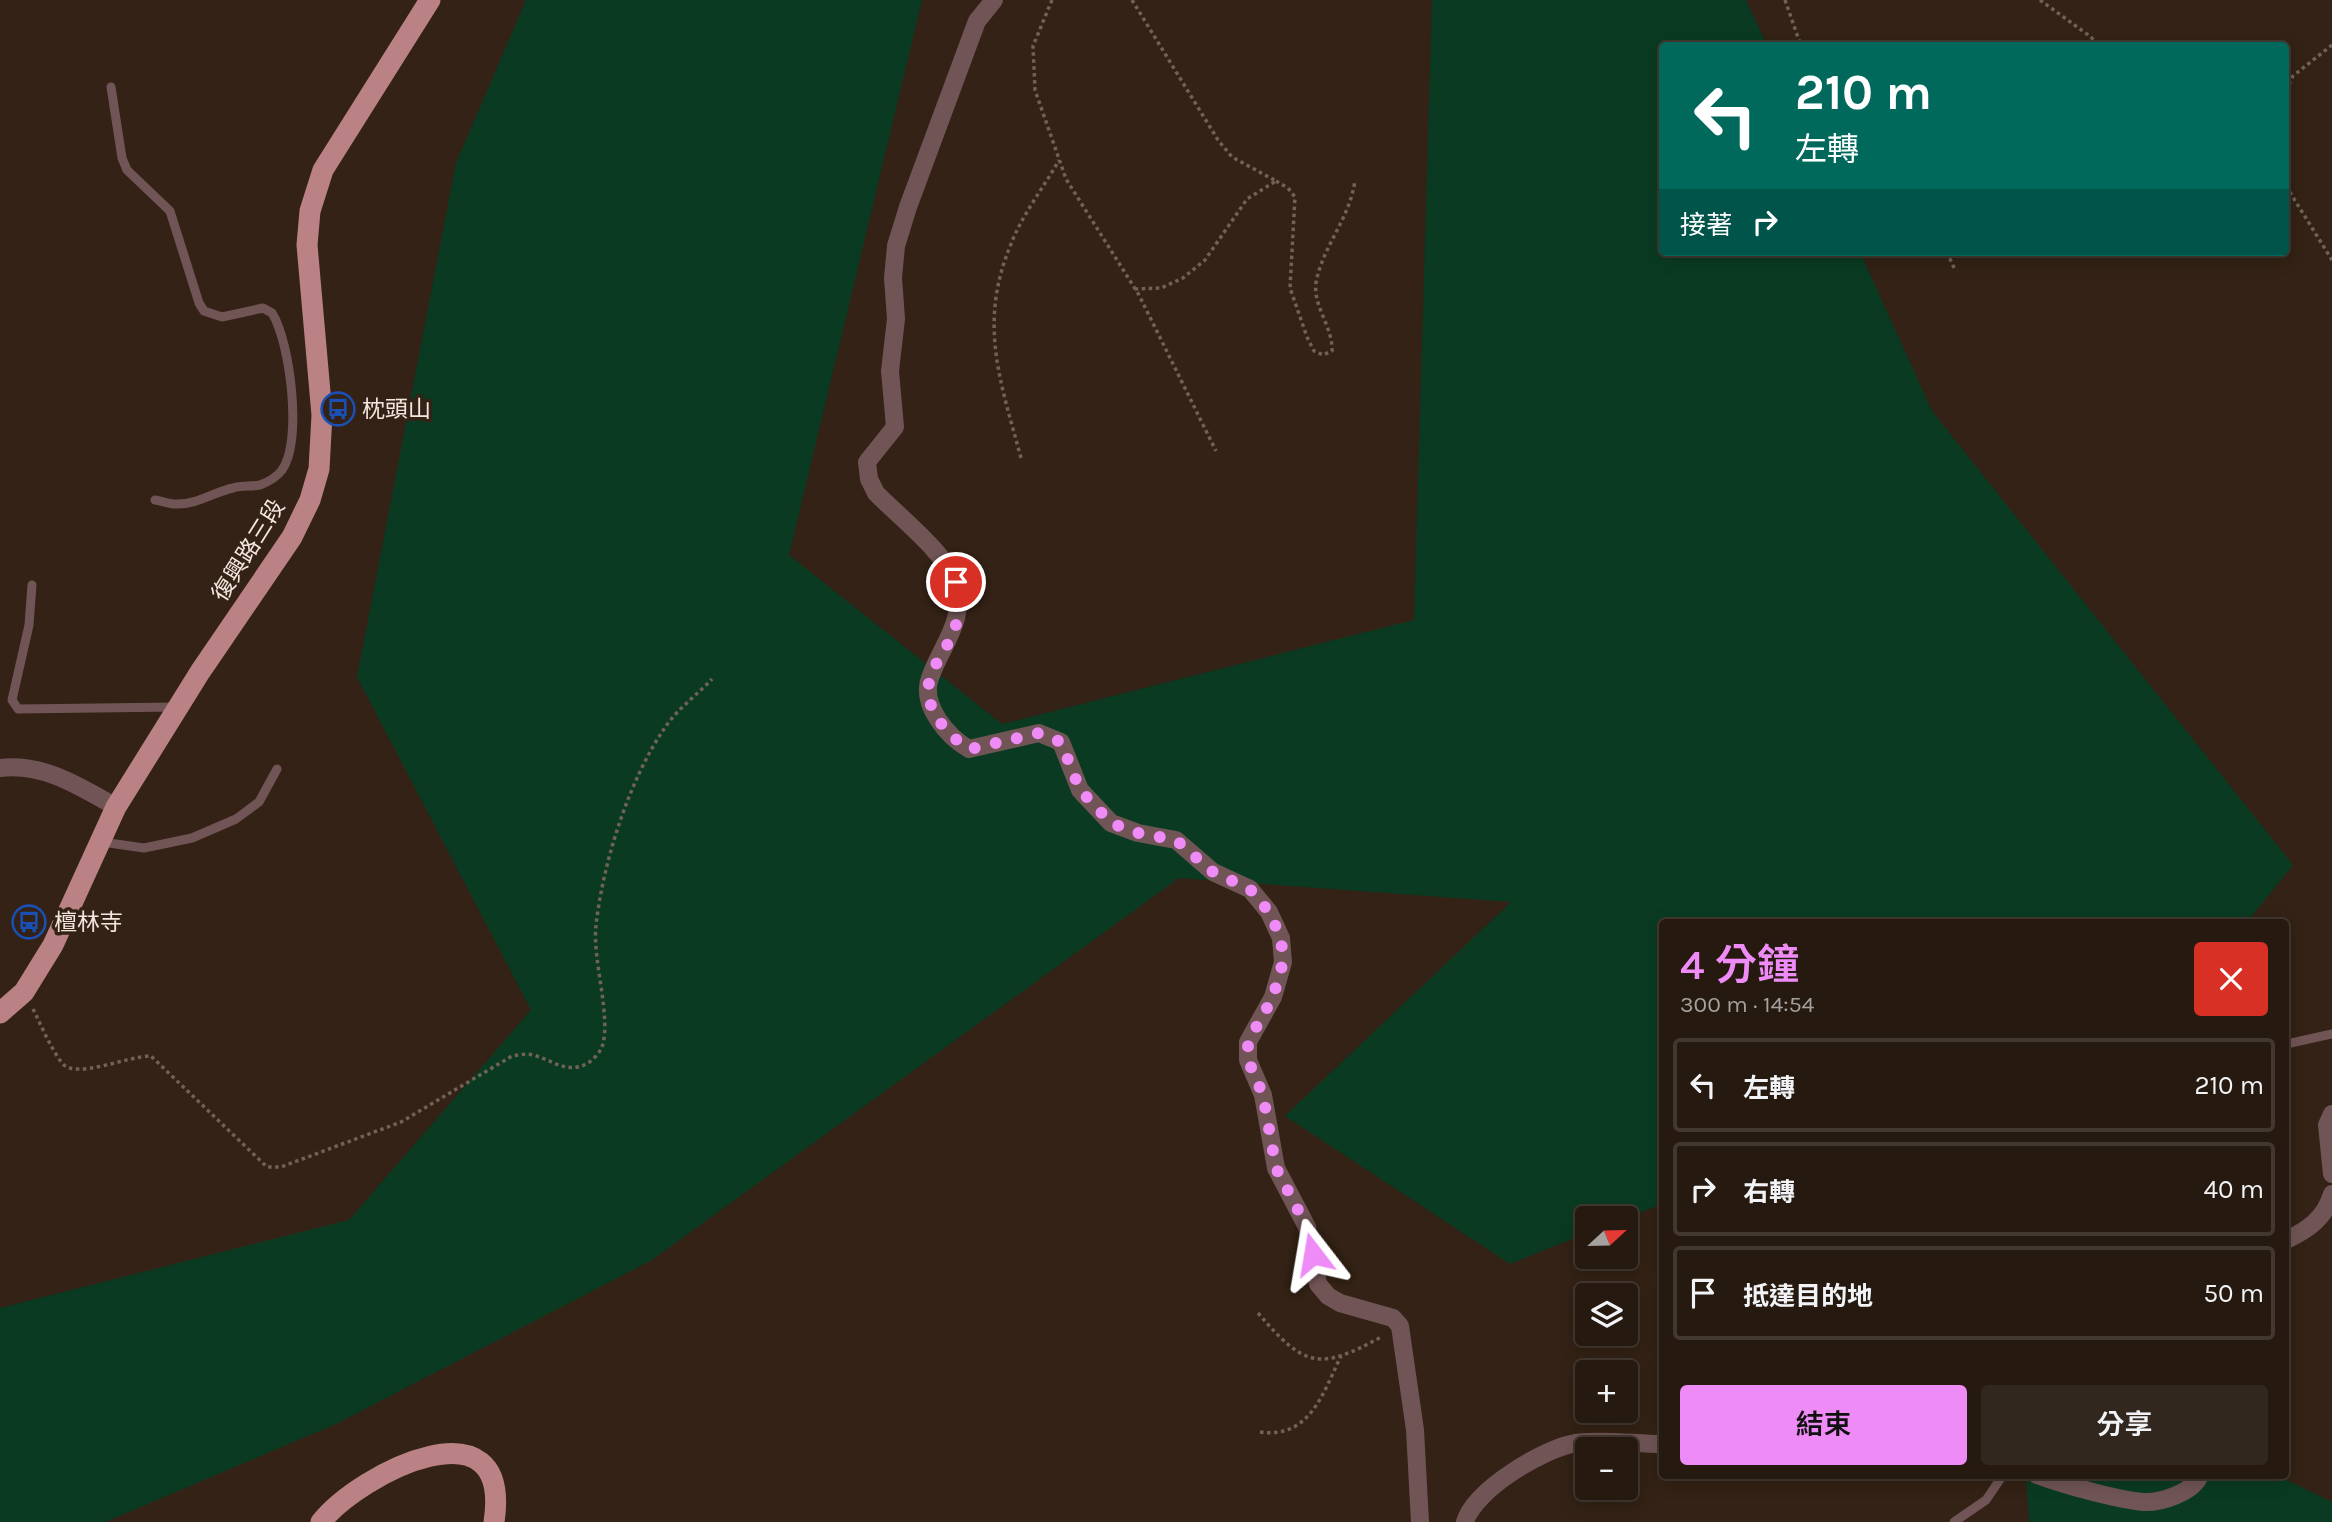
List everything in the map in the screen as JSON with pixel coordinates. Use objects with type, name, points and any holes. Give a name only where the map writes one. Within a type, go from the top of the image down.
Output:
[{"type":"main road","name":"復興路三段","points":[[0,1013],[24,992],[53,945],[116,807],[178,707],[292,537],[310,500],[319,469],[322,415],[307,246],[310,211],[323,170],[430,0]]},
{"type":"main road","points":[[321,1522],[335,1504],[407,1461],[444,1453],[460,1454],[479,1461],[491,1479],[494,1522]]},
{"type":"street","points":[[994,0],[977,21],[896,246],[893,278],[896,319],[890,371],[895,427],[867,462],[869,479],[876,493],[945,563],[956,582],[955,629],[928,682],[931,701],[939,722],[954,741],[970,749],[1039,733],[1061,742],[1080,790],[1111,823],[1138,833],[1176,840],[1213,872],[1250,889],[1269,912],[1281,938],[1283,962],[1273,997],[1248,1042],[1248,1060],[1263,1095],[1276,1168],[1307,1227],[1318,1284],[1328,1296],[1340,1303],[1393,1318],[1400,1326],[1415,1430],[1420,1522]]},
{"type":"street","points":[[0,768],[30,768],[56,774],[116,807]]},
{"type":"street","points":[[2332,1114],[2328,1125],[2332,1174]]},
{"type":"street","points":[[2289,1239],[2304,1232],[2325,1213],[2332,1194]]},
{"type":"street","points":[[1465,1522],[1466,1515],[1497,1484],[1516,1470],[1562,1447],[1578,1443],[1659,1444]]},
{"type":"street","points":[[2053,1479],[2144,1502],[2165,1500],[2198,1479]]},
{"type":"lane","points":[[111,87],[122,158],[127,170],[170,211],[199,303],[212,316],[222,317],[263,308],[272,313],[283,341],[289,383],[292,443],[282,471],[259,485],[233,487],[194,502],[177,504],[155,500]]},
{"type":"lane","points":[[32,585],[29,625],[12,700],[18,709],[178,707]]},
{"type":"lane","points":[[100,842],[144,848],[192,838],[236,819],[259,802],[277,769]]},
{"type":"lane","points":[[2289,1043],[2332,1034]]},
{"type":"lane","points":[[1954,1522],[1986,1500],[2000,1479]]},
{"type":"path","points":[[1052,0],[1033,46],[1035,90],[1059,160],[1066,179],[1135,289],[1216,451]]},
{"type":"path","points":[[1132,0],[1218,140],[1232,157],[1276,181],[1295,197],[1290,288],[1293,305],[1314,351],[1322,355],[1332,351],[1332,341],[1317,300],[1316,286],[1319,271],[1352,199],[1355,180]]},
{"type":"path","points":[[1785,0],[1800,42]]},
{"type":"path","points":[[2040,0],[2095,42]]},
{"type":"path","points":[[2289,85],[2293,76],[2332,45]]},
{"type":"path","points":[[1021,458],[995,358],[993,303],[1011,243],[1059,160]]},
{"type":"path","points":[[1135,289],[1161,288],[1183,278],[1205,260],[1247,199],[1276,181]]},
{"type":"path","points":[[2289,191],[2332,260]]},
{"type":"path","points":[[1949,256],[1955,270]]},
{"type":"path","points":[[24,992],[64,1066],[77,1072],[135,1056],[151,1056],[267,1167],[281,1167],[401,1122],[512,1056],[530,1054],[563,1068],[583,1065],[602,1049],[604,1029],[596,956],[596,925],[611,856],[630,796],[649,753],[666,726],[712,679]]},
{"type":"path","points":[[1258,1313],[1282,1341],[1303,1356],[1321,1361],[1341,1356],[1400,1326]]},
{"type":"path","points":[[1260,1432],[1276,1434],[1292,1429],[1308,1417],[1341,1356]]},
{"type":"green space","points":[[526,0],[922,0],[789,555],[1002,724],[1414,620],[1432,0],[1746,0],[1766,42],[1659,42],[1659,256],[1862,256],[1932,411],[2293,865],[2249,919],[1659,919],[1659,1205],[1638,1213],[1638,1206],[1575,1206],[1575,1238],[1510,1264],[1285,1116],[1511,902],[1179,878],[652,1260],[336,1424],[105,1522],[0,1522],[0,1308],[349,1220],[531,1010],[357,677],[456,163]]},
{"type":"green space","points":[[2026,1479],[2284,1479],[2332,1502],[2332,1522],[2029,1522]]},
{"type":"place","name":"枕頭山","points":[[338,409]]},
{"type":"place","name":"檀林寺","points":[[29,922]]},
{"type":"route","points":[[956,582],[955,629],[928,682],[931,701],[939,722],[954,741],[970,749],[1039,733],[1061,742],[1080,790],[1111,823],[1138,833],[1176,840],[1213,872],[1250,889],[1269,912],[1281,938],[1283,962],[1273,997],[1248,1042],[1248,1060],[1263,1095],[1276,1168],[1297,1202],[1307,1227],[1313,1254]]}]
